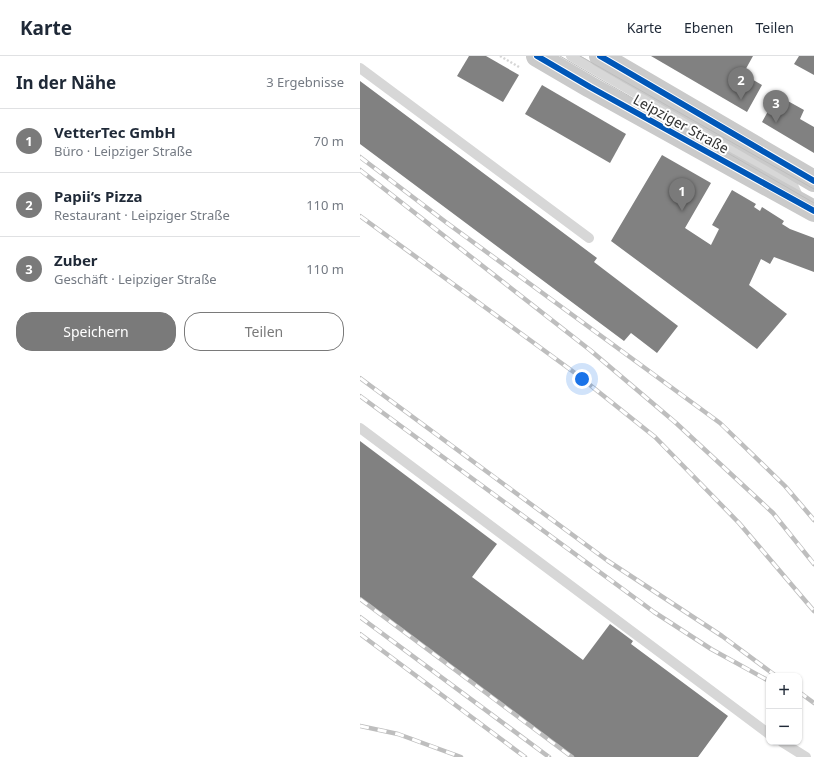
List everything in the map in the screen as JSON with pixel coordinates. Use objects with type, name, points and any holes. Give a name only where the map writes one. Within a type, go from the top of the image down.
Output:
[{"type":"main road","name":"Leipziger Straße","points":[[537,56],[590,87],[808,207]]},
{"type":"main road","name":"Leipziger Straße","points":[[600,56],[814,181]]},
{"type":"lane","points":[[571,56],[792,184],[808,207]]},
{"type":"lane","points":[[360,68],[589,238]]},
{"type":"lane","points":[[792,184],[814,181]]},
{"type":"lane","points":[[360,428],[766,732]]},
{"type":"lane","points":[[787,745],[806,757]]},
{"type":"building","points":[[469,56],[486,56],[519,75],[503,102],[457,76]]},
{"type":"building","points":[[651,56],[753,56],[743,74],[762,85],[747,112]]},
{"type":"building","points":[[799,56],[814,56],[814,75],[794,64]]},
{"type":"building","points":[[360,81],[597,258],[594,262],[678,326],[657,353],[631,333],[624,341],[360,144]]},
{"type":"building","points":[[542,85],[626,134],[610,163],[525,114]]},
{"type":"building","points":[[777,95],[804,110],[800,119],[814,127],[814,153],[762,122]]},
{"type":"building","points":[[662,155],[711,183],[685,228],[711,245],[719,229],[712,225],[732,190],[756,204],[754,207],[760,211],[762,207],[784,221],[782,224],[790,229],[814,238],[814,272],[774,257],[770,264],[761,259],[749,285],[787,314],[757,349],[611,241]]},
{"type":"building","points":[[360,441],[497,544],[472,577],[583,660],[610,624],[633,641],[631,644],[728,716],[698,757],[574,757],[360,597]]},
{"type":"tram line","points":[[560,56],[814,203]]},
{"type":"tram line","points":[[580,56],[814,189]]},
{"type":"railway","points":[[360,157],[447,223],[720,423],[785,486],[814,520]]},
{"type":"railway","points":[[360,170],[590,350],[676,423],[773,513],[814,564]]},
{"type":"railway","points":[[360,216],[575,373],[655,437],[739,523],[814,611]]},
{"type":"railway","points":[[360,378],[608,561],[722,636],[772,673]]},
{"type":"railway","points":[[360,396],[654,612],[711,649],[766,679]]},
{"type":"railway","points":[[360,599],[572,757]]},
{"type":"railway","points":[[360,617],[549,757]]},
{"type":"railway","points":[[360,634],[525,757]]},
{"type":"railway","points":[[802,694],[814,703]]},
{"type":"railway","points":[[360,726],[398,734],[461,757]]},
{"type":"cycle path","points":[[537,56],[814,211]]},
{"type":"cycle path","points":[[600,56],[814,181]]},
{"type":"place","name":"Papii‘s Pizza","points":[[741,100]]},
{"type":"place","name":"Zuber","points":[[776,123]]},
{"type":"place","name":"VetterTec GmbH","points":[[682,211]]}]
